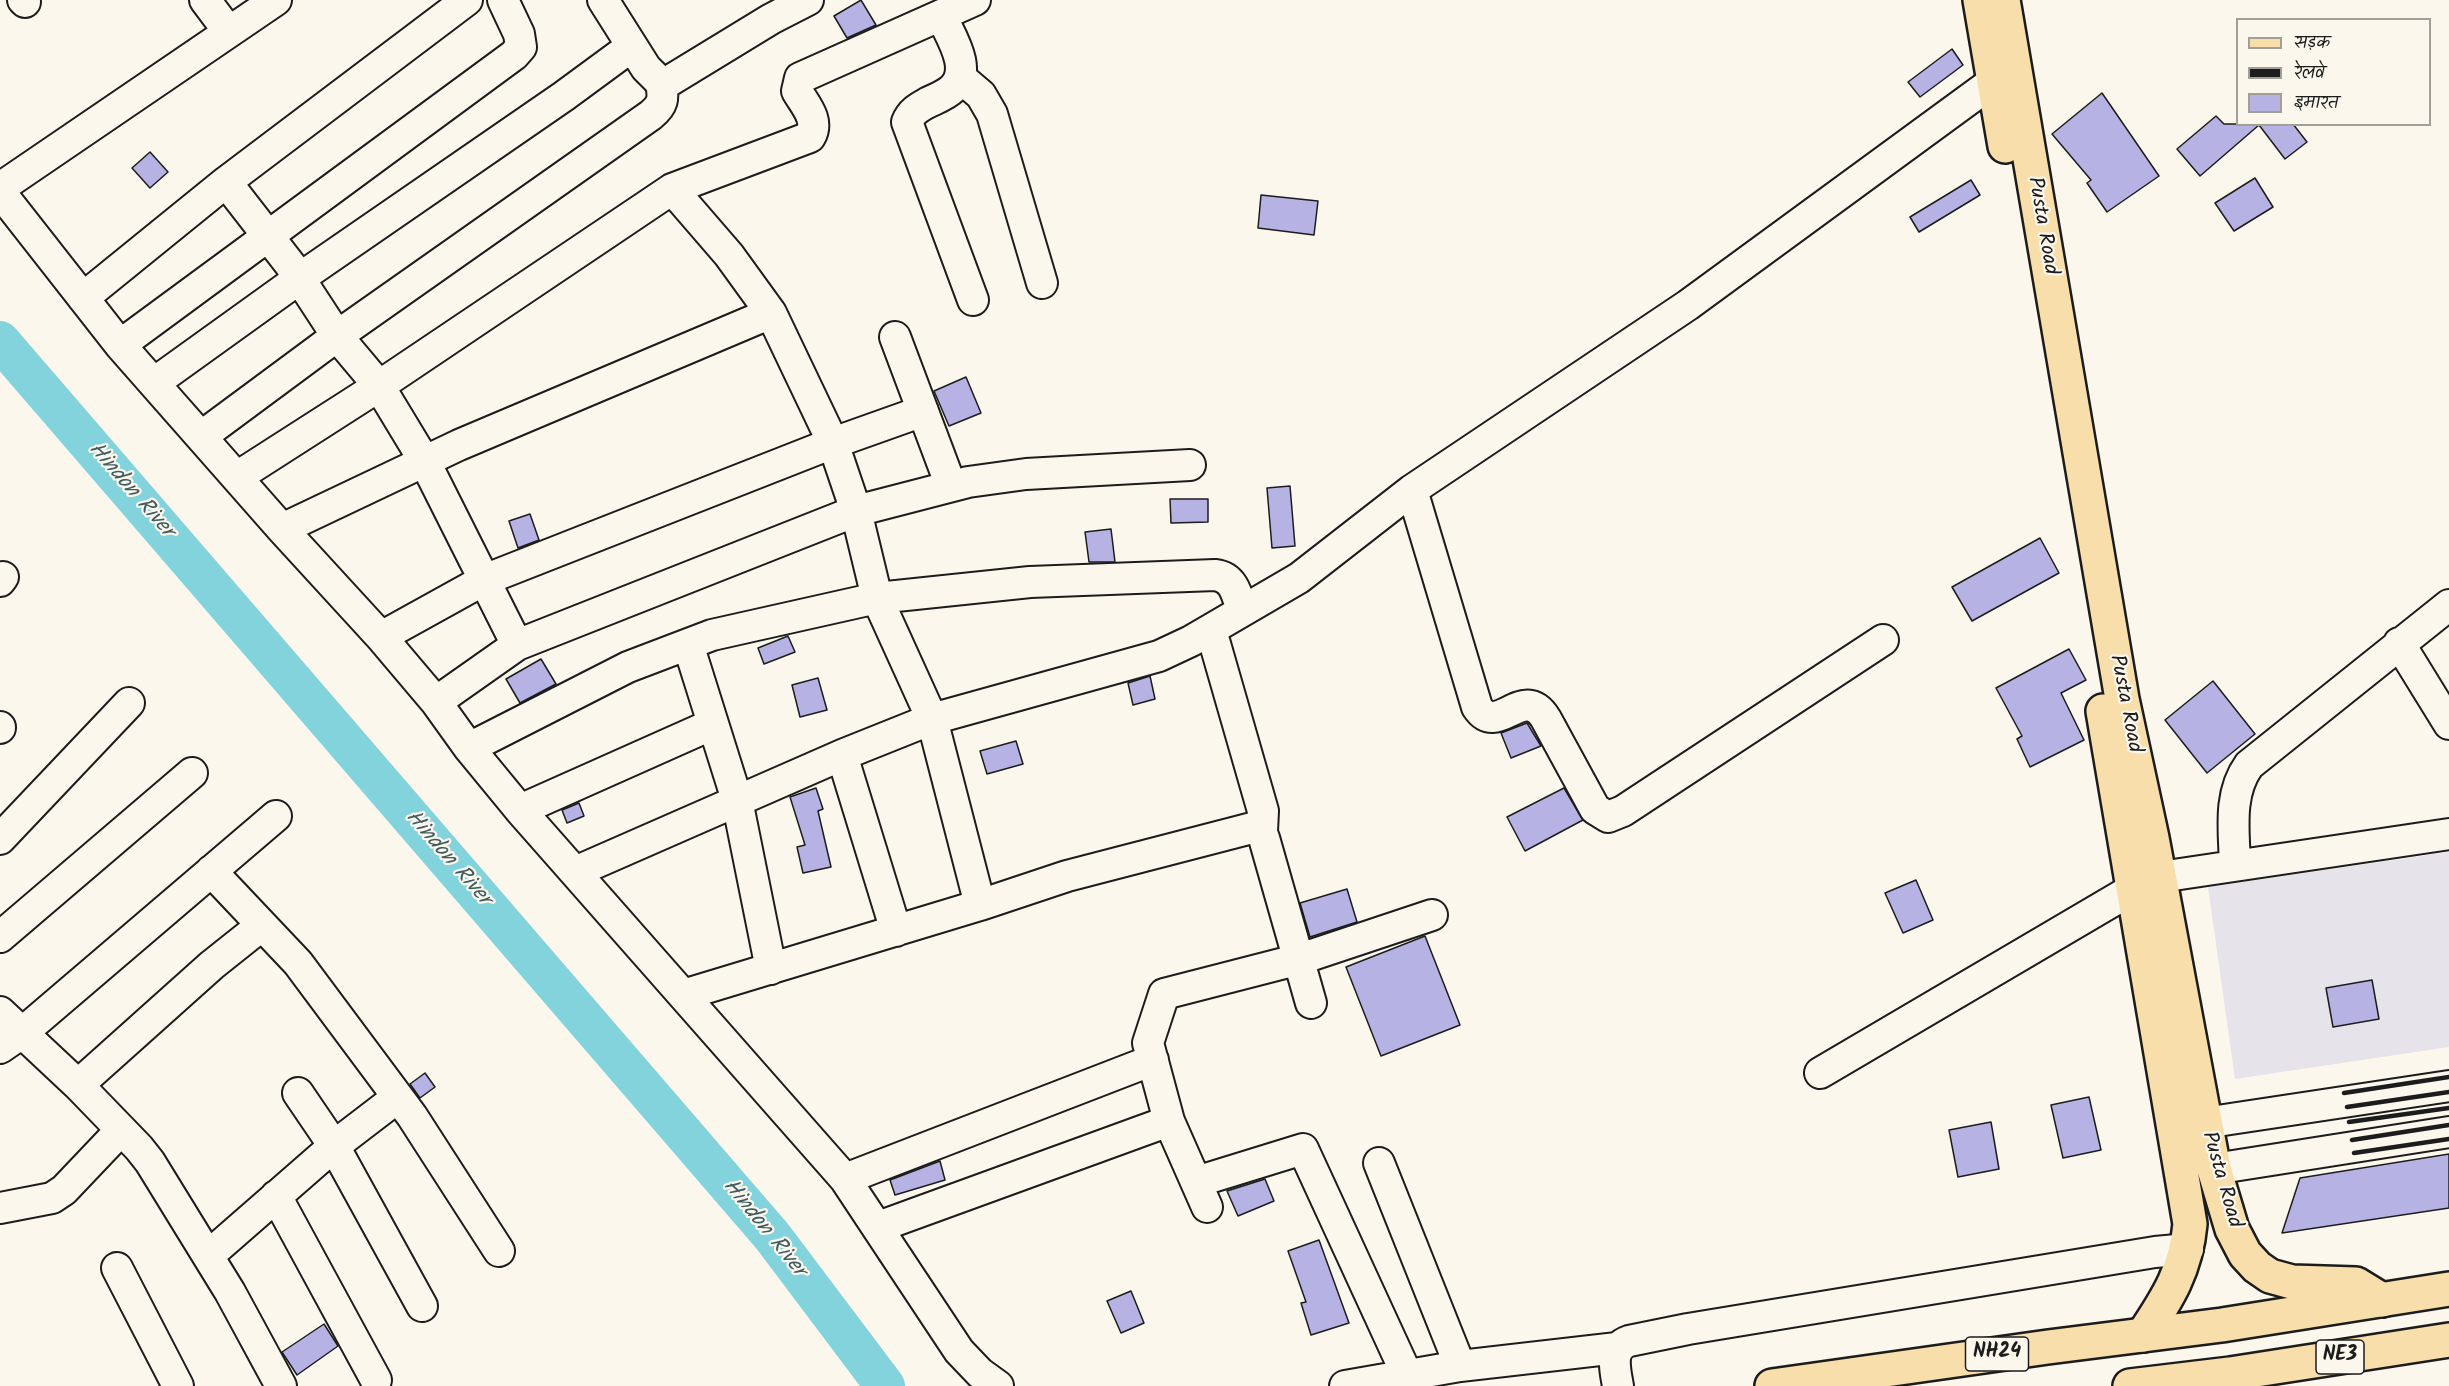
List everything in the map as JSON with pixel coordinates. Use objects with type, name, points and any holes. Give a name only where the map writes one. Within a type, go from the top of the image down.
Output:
[{"type":"main road","name":"Pusta Road","points":[[1980,0],[2005,75],[2120,687],[2190,1224],[2188,1249],[2171,1294],[2143,1335]]},
{"type":"main road","name":"Pusta Road","points":[[2003,0],[2005,75]]},
{"type":"main road","name":"Pusta Road","points":[[2146,883],[2214,1169],[2232,1229],[2245,1254],[2257,1267],[2270,1276],[2292,1282],[2356,1284],[2382,1300]]},
{"type":"main road","points":[[2382,1300],[2449,1289]]},
{"type":"main road","name":"NH24","points":[[1772,1386],[2222,1325],[2382,1300]]},
{"type":"main road","name":"NE3","points":[[2130,1386],[2230,1374],[2449,1340]]},
{"type":"street","points":[[205,0],[229,32]]},
{"type":"street","points":[[0,188],[276,0]]},
{"type":"street","points":[[83,298],[226,182],[467,0]]},
{"type":"street","points":[[120,345],[514,55],[521,47],[519,34],[503,0]]},
{"type":"street","points":[[661,83],[671,80],[771,19],[808,0]]},
{"type":"street","points":[[237,477],[379,386],[672,189],[810,137],[814,130],[814,123],[797,91],[800,78],[925,13],[975,0]]},
{"type":"street","points":[[202,436],[337,336],[651,116],[661,106],[664,96],[661,83],[653,77],[632,45],[613,4]]},
{"type":"street","points":[[925,13],[958,54],[962,68],[961,78],[952,90],[912,112],[907,122],[973,300]]},
{"type":"street","points":[[154,383],[300,278],[564,96],[632,45]]},
{"type":"street","points":[[575,872],[842,755],[932,719],[1159,656],[1211,630],[1299,578],[1412,490],[1688,305],[2005,75]]},
{"type":"street","points":[[961,78],[981,95],[992,114],[1042,283]]},
{"type":"street","points":[[226,182],[300,278],[337,336],[379,386],[424,462],[517,645]]},
{"type":"street","points":[[672,189],[729,255],[771,313],[833,443],[856,511],[877,598],[932,719],[980,905]]},
{"type":"street","points":[[0,192],[120,345],[282,529],[381,637],[436,702],[469,748],[520,810],[845,1179],[959,1351],[980,1373],[998,1386]]},
{"type":"street","points":[[282,529],[459,445],[771,313]]},
{"type":"street","points":[[895,337],[951,486]]},
{"type":"street","points":[[381,637],[484,580],[833,443],[923,411]]},
{"type":"street","points":[[436,702],[517,645],[856,511],[951,486],[1026,474],[1190,465]]},
{"type":"street","points":[[1412,490],[1477,707],[1485,717],[1491,718],[1522,706],[1530,705],[1536,708],[1546,719],[1595,809],[1608,817],[1623,811],[1883,640]]},
{"type":"street","points":[[469,748],[628,667],[712,635],[877,598],[1030,582],[1215,575],[1226,577],[1230,581],[1242,611]]},
{"type":"street","points":[[2235,865],[2236,789],[2249,765],[2449,605]]},
{"type":"street","points":[[1211,630],[1263,811],[1262,831],[1311,1003]]},
{"type":"street","points":[[2399,643],[2449,724]]},
{"type":"street","points":[[688,644],[737,800],[771,969]]},
{"type":"street","points":[[0,838],[129,703]]},
{"type":"street","points":[[520,810],[713,724]]},
{"type":"street","points":[[842,755],[896,931]]},
{"type":"street","points":[[0,937],[192,773]]},
{"type":"street","points":[[11,1040],[276,816]]},
{"type":"street","points":[[683,995],[980,905],[1067,876],[1244,830],[1262,831]]},
{"type":"street","points":[[1821,1073],[2146,883],[2235,865],[2449,834]]},
{"type":"street","points":[[211,871],[298,963],[398,1097],[499,1251]]},
{"type":"street","points":[[1407,1375],[1303,1149],[1201,1194],[1169,1121],[1148,1043],[1164,994],[1300,959],[1432,915]]},
{"type":"street","points":[[78,1085],[213,964],[261,926]]},
{"type":"street","points":[[0,1012],[11,1040],[78,1085],[140,1148],[230,1292],[280,1386]]},
{"type":"street","points":[[845,1179],[1152,1060]]},
{"type":"street","points":[[2204,1123],[2449,1086]]},
{"type":"street","points":[[298,1093],[334,1146],[422,1306]]},
{"type":"street","points":[[208,1256],[334,1146],[398,1097]]},
{"type":"street","points":[[878,1227],[1169,1121]]},
{"type":"street","points":[[0,1208],[52,1198],[64,1190],[121,1131]]},
{"type":"street","points":[[2214,1169],[2449,1132]]},
{"type":"street","points":[[1379,1163],[1460,1366]]},
{"type":"street","points":[[276,1196],[376,1380]]},
{"type":"street","points":[[1345,1386],[1460,1366],[1617,1348],[1629,1341],[1688,1329],[2155,1252],[2188,1249]]},
{"type":"street","points":[[117,1268],[177,1386]]},
{"type":"street","points":[[1617,1348],[1614,1364],[1618,1386]]},
{"type":"shaded area","points":[[2449,852],[2449,1047],[2235,1079],[2208,887]]},
{"type":"building","points":[[861,0],[876,25],[847,38],[834,16]]},
{"type":"building","points":[[1952,49],[1963,65],[1920,97],[1908,82]]},
{"type":"building","points":[[2102,93],[2159,176],[2107,212],[2087,183],[2091,180],[2052,134]]},
{"type":"building","points":[[2216,116],[2224,124],[2258,126],[2200,176],[2177,149]]},
{"type":"building","points":[[2260,126],[2295,126],[2307,142],[2285,159]]},
{"type":"building","points":[[150,152],[168,172],[150,188],[132,168]]},
{"type":"building","points":[[2255,178],[2273,207],[2234,231],[2215,203]]},
{"type":"building","points":[[1971,180],[1980,195],[1919,232],[1910,217]]},
{"type":"building","points":[[1261,195],[1318,201],[1314,235],[1258,228]]},
{"type":"building","points":[[966,377],[981,413],[949,426],[934,391]]},
{"type":"building","points":[[1290,486],[1295,546],[1272,548],[1267,488]]},
{"type":"building","points":[[1170,499],[1208,499],[1208,522],[1171,523]]},
{"type":"building","points":[[530,514],[539,540],[518,548],[509,521]]},
{"type":"building","points":[[1111,529],[1115,562],[1089,562],[1085,532]]},
{"type":"building","points":[[2040,538],[2059,573],[1972,621],[1952,587]]},
{"type":"building","points":[[788,636],[795,652],[764,664],[758,648]]},
{"type":"building","points":[[2069,649],[2086,680],[2061,693],[2084,740],[2030,767],[2017,739],[2022,736],[1996,688]]},
{"type":"building","points":[[541,659],[556,684],[520,703],[506,679]]},
{"type":"building","points":[[1150,676],[1155,699],[1133,705],[1128,683]]},
{"type":"building","points":[[818,678],[827,710],[800,717],[792,685]]},
{"type":"building","points":[[2213,681],[2255,734],[2207,773],[2165,720]]},
{"type":"building","points":[[1527,723],[1541,746],[1511,758],[1501,733]]},
{"type":"building","points":[[1016,741],[1023,764],[987,774],[980,751]]},
{"type":"building","points":[[816,788],[823,809],[818,811],[831,867],[803,873],[797,847],[805,845],[790,797]]},
{"type":"building","points":[[1564,788],[1583,820],[1525,851],[1507,817]]},
{"type":"building","points":[[579,803],[584,816],[567,823],[562,810]]},
{"type":"building","points":[[1916,880],[1933,920],[1903,933],[1885,893]]},
{"type":"building","points":[[1347,889],[1357,922],[1310,937],[1300,903]]},
{"type":"building","points":[[1425,936],[1460,1025],[1381,1056],[1346,967]]},
{"type":"building","points":[[2372,980],[2379,1019],[2333,1027],[2326,988]]},
{"type":"building","points":[[425,1073],[435,1087],[420,1098],[410,1084]]},
{"type":"building","points":[[2089,1097],[2101,1150],[2063,1158],[2051,1105]]},
{"type":"building","points":[[1991,1122],[1999,1169],[1958,1177],[1949,1130]]},
{"type":"building","points":[[2449,1154],[2449,1208],[2282,1233],[2300,1178]]},
{"type":"building","points":[[940,1161],[945,1180],[895,1195],[890,1180]]},
{"type":"building","points":[[1265,1179],[1274,1201],[1238,1216],[1227,1191]]},
{"type":"building","points":[[1319,1240],[1349,1323],[1311,1335],[1301,1303],[1306,1302],[1288,1251]]},
{"type":"building","points":[[1131,1291],[1144,1323],[1121,1333],[1107,1301]]},
{"type":"building","points":[[324,1324],[338,1346],[297,1375],[282,1352]]},
{"type":"waterway","name":"Hindon River","points":[[0,341],[772,1236],[885,1386]]},
{"type":"railway","points":[[2344,1093],[2449,1077]]},
{"type":"railway","points":[[2347,1107],[2449,1092]]},
{"type":"railway","points":[[2349,1122],[2449,1108]]},
{"type":"railway","points":[[2352,1140],[2449,1125]]},
{"type":"railway","points":[[2354,1153],[2449,1139]]}]
